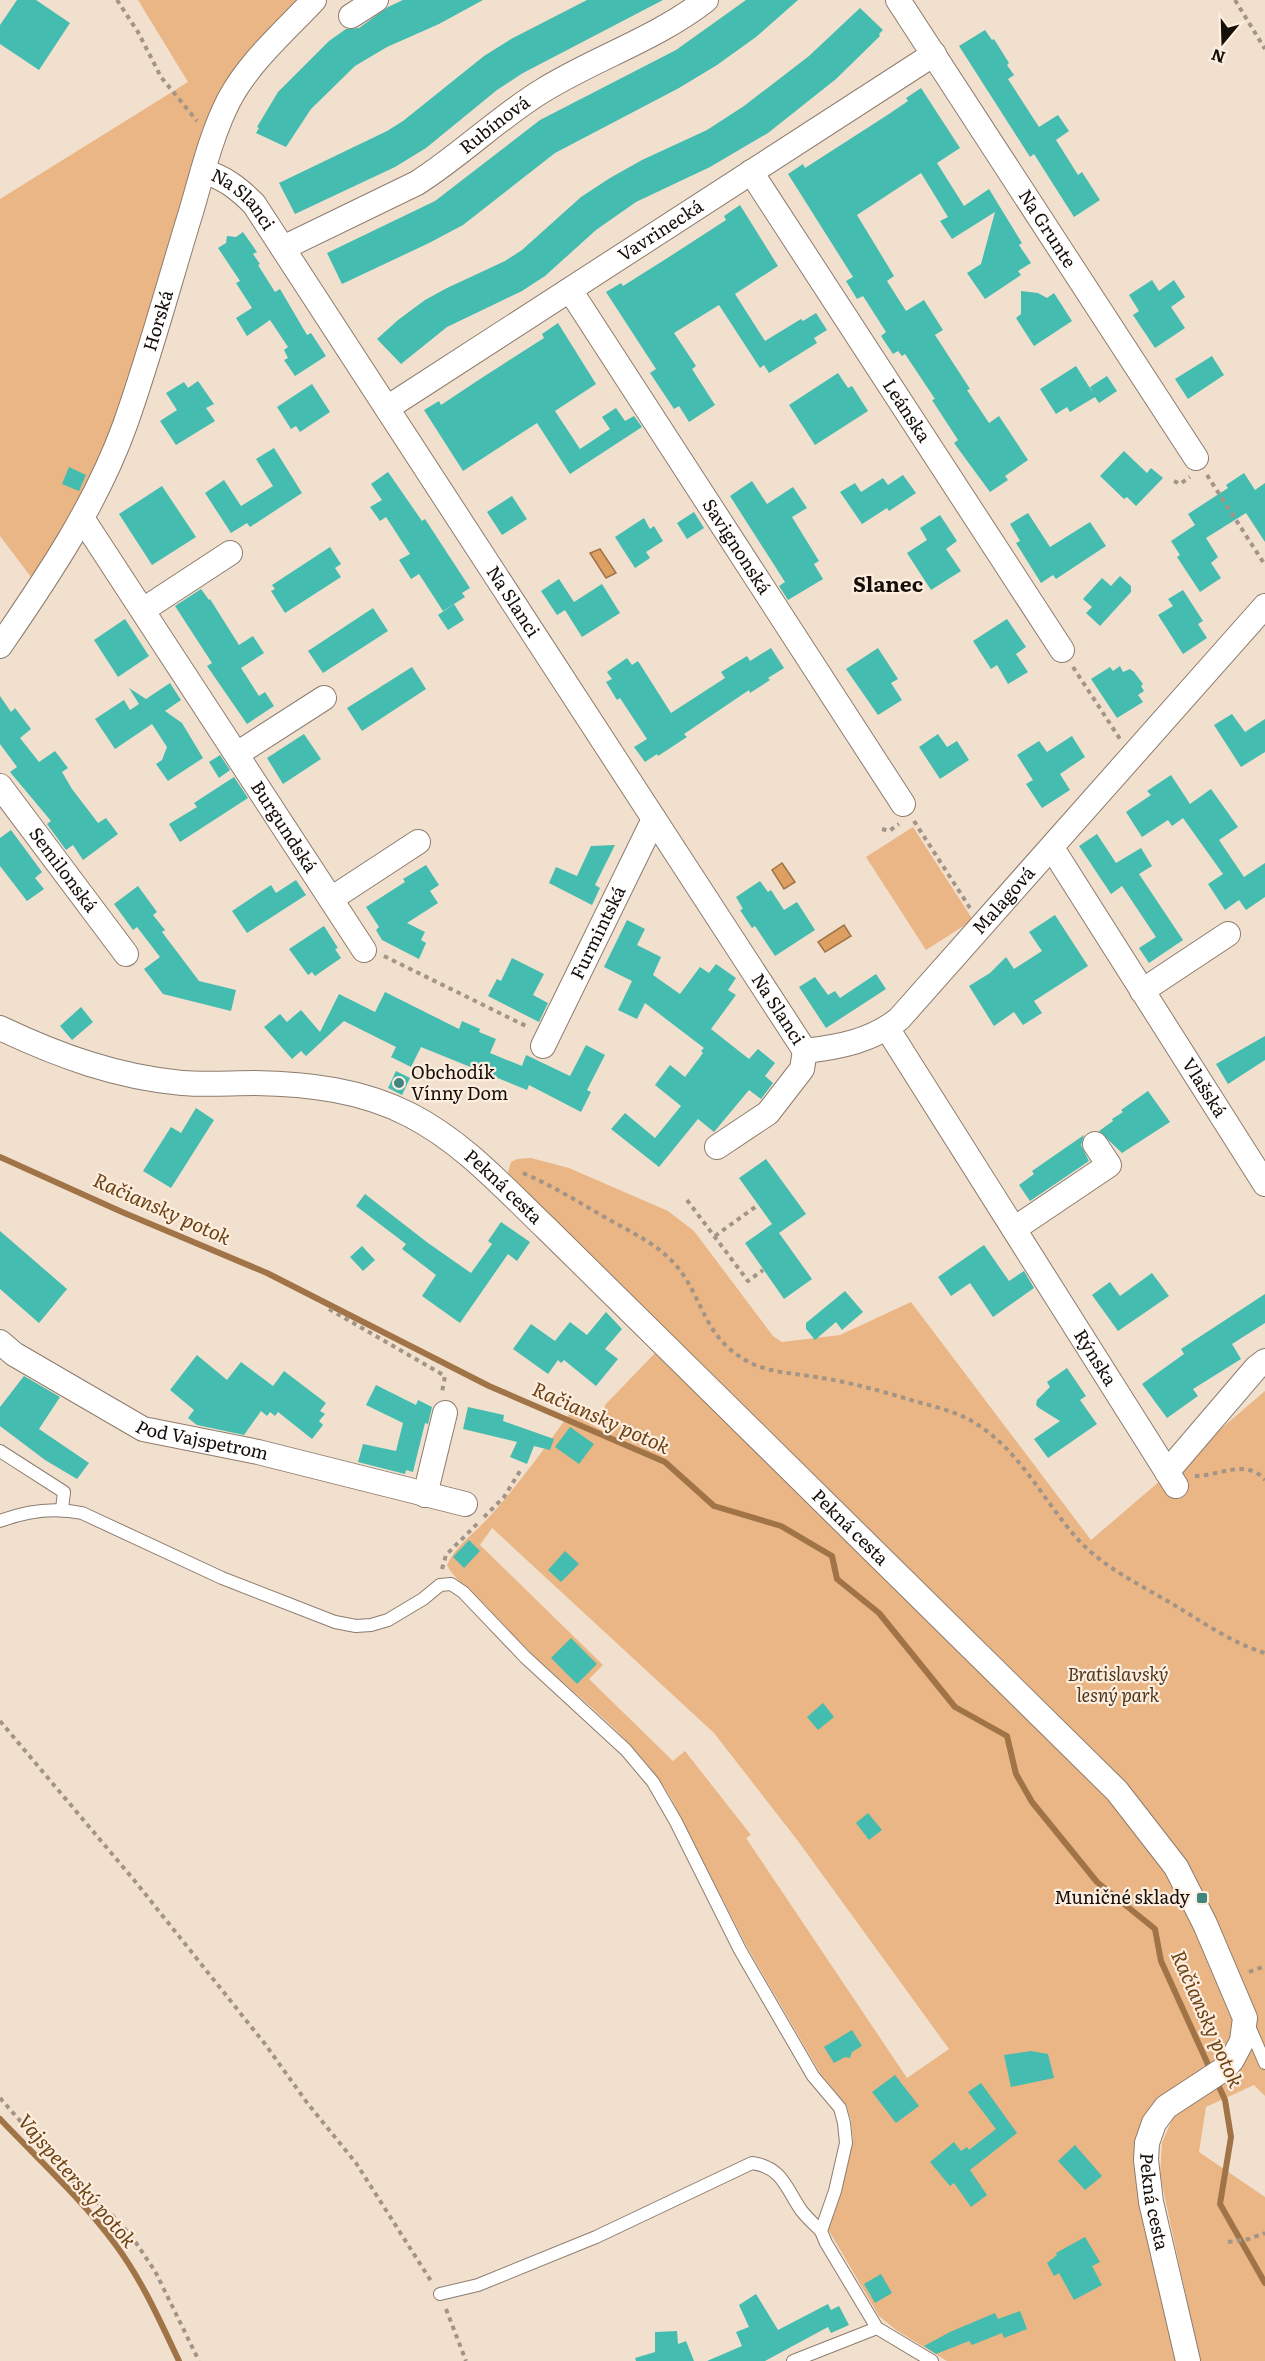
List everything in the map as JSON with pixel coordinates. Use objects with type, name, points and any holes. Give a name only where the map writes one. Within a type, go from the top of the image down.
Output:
[{"type":"street","name":"Horská","points":[[0,646],[42,584],[82,518],[98,489],[125,426],[203,171],[230,99],[251,69],[314,0]]},
{"type":"street","points":[[351,16],[376,0]]},
{"type":"street","name":"Rubínová","points":[[283,248],[417,183],[544,89],[639,41],[705,0]]},
{"type":"street","name":"Na Grunte","points":[[898,0],[1198,467]]},
{"type":"street","name":"Vavrinecká","points":[[387,408],[934,54]]},
{"type":"street","name":"Na Slanci","points":[[203,171],[235,185],[255,204],[805,1051]]},
{"type":"street","name":"Leánska","points":[[751,172],[1062,650]]},
{"type":"street","name":"Savignonská","points":[[570,290],[906,814]]},
{"type":"street","name":"Burgundská","points":[[82,518],[331,899],[372,952]]},
{"type":"street","points":[[143,610],[230,553]]},
{"type":"street","name":"Malagová","points":[[805,1051],[847,1045],[887,1028],[909,1008],[1265,606]]},
{"type":"street","points":[[237,754],[324,698]]},
{"type":"street","name":"Semilonská","points":[[0,786],[126,954]]},
{"type":"street","name":"Furmintská","points":[[545,1042],[654,819]]},
{"type":"street","points":[[331,899],[418,842]]},
{"type":"street","name":"Vlašská","points":[[1052,848],[1265,1184]]},
{"type":"street","points":[[1142,991],[1228,934]]},
{"type":"street","name":"Pekná cesta","points":[[0,1028],[77,1062],[128,1076],[183,1083],[311,1085],[359,1095],[409,1114],[441,1132],[465,1151],[546,1228],[1117,1791],[1176,1867],[1204,1923],[1245,2018],[1242,2041],[1232,2060],[1224,2069],[1166,2107],[1158,2115],[1151,2128],[1146,2160],[1150,2202],[1188,2361]]},
{"type":"street","name":"Rýnska","points":[[887,1028],[1173,1474]]},
{"type":"street","points":[[717,1147],[768,1113],[802,1069],[805,1051]]},
{"type":"street","points":[[1014,1229],[1109,1165],[1095,1144]]},
{"type":"street","name":"Pod Vajspetrom","points":[[0,1342],[25,1360],[143,1429],[258,1452],[465,1504]]},
{"type":"street","points":[[1173,1474],[1256,1368],[1265,1361]]},
{"type":"street","points":[[425,1495],[445,1413]]},
{"type":"lane","points":[[0,1450],[64,1492],[62,1509]]},
{"type":"lane","points":[[0,1521],[13,1516],[62,1509],[82,1513],[222,1578],[334,1622],[356,1626],[388,1620],[423,1599],[440,1585],[452,1584],[463,1592],[525,1658],[626,1750],[653,1782],[752,1969],[813,2076],[840,2108],[846,2143],[835,2191],[821,2231]]},
{"type":"lane","points":[[1245,2018],[1265,2063]]},
{"type":"lane","points":[[440,2294],[478,2285],[596,2237],[752,2163],[765,2165],[778,2173],[803,2213],[821,2231],[877,2328],[932,2361]]},
{"type":"lane","points":[[793,2361],[877,2328]]},
{"type":"path","points":[[117,0],[138,32],[161,77],[176,98],[194,120],[218,128]]},
{"type":"path","points":[[1235,0],[1265,49]]},
{"type":"path","points":[[1174,482],[1180,484],[1198,467],[1265,565]]},
{"type":"path","points":[[1062,650],[1132,757]]},
{"type":"path","points":[[882,829],[889,831],[906,814],[982,926]]},
{"type":"path","points":[[372,952],[545,1042]]},
{"type":"path","points":[[518,1171],[564,1194],[657,1247],[686,1278],[714,1333],[729,1350],[751,1363],[781,1373],[814,1376],[874,1389],[945,1410],[979,1425],[1011,1455],[1087,1549],[1106,1564],[1189,1614],[1237,1641],[1265,1653]]},
{"type":"path","points":[[687,1200],[748,1281],[764,1270]]},
{"type":"path","points":[[715,1236],[758,1205]]},
{"type":"path","points":[[329,1309],[445,1376],[437,1412],[445,1413]]},
{"type":"path","points":[[1173,1474],[1194,1476],[1240,1468],[1252,1469],[1265,1480]]},
{"type":"path","points":[[440,1585],[446,1555],[504,1497],[520,1471]]},
{"type":"path","points":[[0,1721],[134,1880],[265,2044],[308,2104],[356,2163],[440,2294],[466,2361]]},
{"type":"path","points":[[0,2098],[74,2182],[112,2215],[132,2237],[155,2271],[199,2361]]},
{"type":"path","points":[[1228,2242],[1249,2239],[1265,2233]]},
{"type":"green space","points":[[138,0],[304,0],[257,50],[104,453],[58,539],[31,577],[0,536],[0,199],[188,82]]},
{"type":"green space","points":[[913,827],[973,920],[926,950],[866,857]]},
{"type":"green space","name":"Bratislavský lesný park","points":[[531,1158],[569,1168],[668,1211],[694,1231],[773,1336],[782,1342],[840,1335],[911,1302],[1091,1540],[1265,1391],[1265,2096],[1254,2085],[1206,2107],[1199,2152],[1265,2197],[1265,2361],[1200,2361],[1160,2175],[1162,2143],[1181,2098],[1186,2078],[1166,2097],[1135,2162],[1140,2204],[1176,2361],[947,2361],[896,2330],[879,2316],[828,2229],[842,2189],[853,2140],[847,2106],[820,2073],[746,1945],[671,1798],[657,1777],[625,1739],[526,1648],[458,1580],[447,1565],[461,1545],[485,1522],[511,1491],[570,1413],[604,1431],[602,1423],[605,1405],[657,1351],[513,1181],[508,1172],[511,1162]],"holes":[[[492,1528],[714,1733],[798,1841],[949,2049],[907,2078],[746,1838],[751,1835],[685,1751],[673,1761],[589,1679],[603,1665],[480,1545]]]},
{"type":"shaded area","points":[[600,549],[616,573],[606,578],[590,553]]},
{"type":"shaded area","points":[[782,863],[795,882],[784,889],[772,870]]},
{"type":"shaded area","points":[[844,925],[851,936],[825,952],[818,942]]},
{"type":"building","points":[[17,0],[36,0],[70,23],[39,70],[0,44],[0,25]]},
{"type":"building","points":[[403,0],[483,0],[439,24],[387,47],[355,66],[311,109],[286,147],[256,133],[259,128],[257,127],[278,92],[329,41],[346,29],[359,28],[388,7]]},
{"type":"building","points":[[587,0],[663,0],[523,73],[497,90],[426,148],[395,167],[295,214],[279,183],[387,131],[403,121],[484,56],[511,39]]},
{"type":"building","points":[[746,0],[798,0],[756,37],[717,65],[679,88],[555,153],[463,225],[342,284],[327,253],[435,201],[540,120],[676,50]]},
{"type":"building","points":[[860,8],[883,30],[880,36],[836,79],[768,133],[710,167],[636,202],[596,230],[545,276],[522,291],[447,327],[401,364],[377,339],[425,300],[505,261],[522,250],[581,197],[610,178],[642,160],[707,130],[744,106],[809,56]]},
{"type":"building","points":[[985,30],[992,40],[994,39],[1009,63],[1007,65],[1014,75],[1008,79],[1039,127],[1058,115],[1069,131],[1056,140],[1078,175],[1082,172],[1100,200],[1074,217],[1034,154],[1030,157],[959,46]]},
{"type":"building","points":[[921,88],[960,148],[937,163],[964,206],[989,189],[1022,243],[1019,245],[1031,263],[1018,271],[1021,275],[985,299],[967,273],[981,264],[995,212],[952,239],[940,221],[948,217],[921,173],[857,215],[894,276],[887,281],[906,311],[924,300],[943,330],[935,335],[970,389],[967,390],[989,423],[999,416],[1028,460],[1005,476],[1008,480],[990,492],[954,443],[958,440],[932,400],[935,399],[905,354],[902,356],[898,351],[893,354],[881,336],[886,332],[863,296],[857,299],[846,281],[853,277],[788,174],[803,164],[805,168],[889,114],[908,101],[906,98]]},
{"type":"building","points":[[740,205],[778,266],[735,294],[765,341],[801,319],[803,321],[816,313],[827,330],[814,338],[817,343],[769,373],[764,365],[760,368],[719,305],[674,333],[696,366],[692,369],[715,405],[689,422],[679,406],[674,409],[650,373],[656,369],[606,292],[621,283],[623,286],[726,220],[724,216]]},
{"type":"building","points":[[243,232],[257,252],[253,254],[275,292],[280,289],[307,335],[311,333],[326,356],[295,376],[284,360],[288,358],[284,350],[288,347],[270,320],[247,336],[236,318],[252,308],[236,283],[240,281],[218,248],[226,243],[227,236],[236,237]]},
{"type":"building","points":[[1152,280],[1159,291],[1174,280],[1185,297],[1171,307],[1185,328],[1155,348],[1133,315],[1139,311],[1129,295]]},
{"type":"building","points":[[1021,291],[1038,293],[1047,298],[1054,293],[1072,321],[1034,346],[1016,318],[1021,314]]},
{"type":"building","points":[[558,323],[596,384],[555,411],[580,449],[610,429],[602,417],[616,408],[625,421],[634,416],[642,427],[570,474],[537,423],[463,471],[424,410],[439,401],[441,405],[544,338],[542,334]]},
{"type":"building","points":[[1212,356],[1224,375],[1188,399],[1175,379]]},
{"type":"building","points":[[1076,366],[1093,393],[1090,387],[1107,376],[1117,391],[1099,403],[1095,397],[1070,412],[1067,407],[1056,414],[1040,389]]},
{"type":"building","points":[[838,373],[848,388],[852,386],[868,411],[815,445],[789,405]]},
{"type":"building","points":[[198,381],[214,404],[206,408],[215,421],[176,445],[160,421],[177,410],[166,393],[184,382],[188,388]]},
{"type":"building","points":[[312,384],[330,412],[300,432],[296,426],[291,429],[277,407]]},
{"type":"building","points":[[274,448],[302,493],[250,527],[247,523],[231,533],[205,493],[224,480],[241,506],[273,486],[256,459]]},
{"type":"building","points":[[1124,451],[1147,473],[1151,468],[1163,478],[1136,506],[1127,497],[1124,499],[1100,476]]},
{"type":"building","points":[[69,467],[86,475],[79,491],[62,484]]},
{"type":"building","points":[[388,472],[422,521],[425,519],[470,588],[462,593],[465,597],[443,611],[419,574],[411,579],[399,560],[410,554],[386,517],[380,521],[370,507],[382,500],[371,484]]},
{"type":"building","points":[[1244,473],[1255,490],[1265,483],[1265,542],[1246,513],[1206,538],[1218,557],[1211,563],[1221,578],[1200,592],[1177,557],[1180,555],[1171,541],[1195,525],[1188,514],[1228,488],[1226,485]]},
{"type":"building","points":[[903,475],[916,493],[889,511],[887,508],[862,524],[840,492],[855,483],[861,492],[883,478],[888,485]]},
{"type":"building","points":[[752,481],[767,504],[793,487],[807,508],[792,517],[819,561],[814,564],[823,579],[788,600],[779,586],[785,582],[730,496]]},
{"type":"building","points":[[162,486],[196,537],[152,565],[119,514]]},
{"type":"building","points":[[512,496],[527,519],[502,535],[487,512]]},
{"type":"building","points":[[694,512],[704,528],[687,539],[677,523]]},
{"type":"building","points":[[1028,513],[1050,547],[1090,522],[1106,546],[1056,579],[1053,575],[1041,583],[1016,543],[1020,541],[1010,524]]},
{"type":"building","points":[[940,515],[957,541],[946,549],[961,571],[931,590],[907,553],[927,540],[920,528]]},
{"type":"building","points":[[644,518],[650,529],[654,526],[663,541],[646,552],[650,558],[635,568],[615,537]]},
{"type":"building","points":[[330,547],[341,564],[335,568],[341,577],[285,613],[271,591],[275,589],[272,585]]},
{"type":"building","points":[[1120,576],[1131,586],[1131,592],[1100,626],[1086,613],[1092,607],[1083,599],[1102,578],[1111,586]]},
{"type":"building","points":[[559,579],[574,602],[602,584],[620,613],[582,637],[565,610],[557,615],[541,591]]},
{"type":"building","points":[[201,589],[210,599],[239,645],[253,636],[264,653],[241,668],[259,696],[265,692],[274,706],[247,724],[207,666],[212,663],[175,606]]},
{"type":"building","points":[[1183,590],[1203,621],[1198,624],[1207,638],[1183,654],[1158,615],[1173,606],[1168,599]]},
{"type":"building","points":[[454,604],[464,620],[448,630],[438,615]]},
{"type":"building","points":[[373,608],[388,631],[323,673],[308,651]]},
{"type":"building","points":[[125,619],[149,656],[118,677],[94,640]]},
{"type":"building","points":[[1007,619],[1026,647],[1016,654],[1028,672],[1008,684],[997,665],[991,669],[973,641]]},
{"type":"building","points":[[771,648],[784,668],[768,678],[770,680],[750,693],[749,690],[684,734],[687,737],[645,762],[634,747],[647,739],[620,698],[617,700],[606,682],[612,679],[607,672],[627,658],[632,665],[638,661],[671,713],[725,678],[721,672],[747,656],[750,661]]},
{"type":"building","points":[[878,648],[898,679],[891,683],[902,700],[878,715],[846,669]]},
{"type":"building","points":[[1120,666],[1123,672],[1130,669],[1134,672],[1143,684],[1141,686],[1144,691],[1138,695],[1143,702],[1117,718],[1091,679],[1110,667],[1113,671]]},
{"type":"building","points":[[412,667],[426,689],[362,731],[347,708]]},
{"type":"building","points":[[170,683],[181,700],[165,711],[182,723],[203,758],[168,781],[156,764],[162,760],[167,747],[152,724],[115,749],[95,719],[124,700],[130,710],[139,704],[129,688],[146,699]]},
{"type":"building","points":[[0,696],[11,712],[15,708],[31,729],[20,738],[39,762],[55,751],[68,768],[62,772],[72,789],[98,823],[106,818],[118,834],[83,860],[73,845],[66,850],[47,824],[51,821],[10,772],[17,767],[0,744]]},
{"type":"building","points":[[1232,714],[1245,732],[1265,719],[1265,752],[1241,767],[1214,725]]},
{"type":"building","points":[[304,734],[321,759],[283,784],[267,758]]},
{"type":"building","points":[[938,734],[947,747],[957,741],[969,760],[940,779],[919,747]]},
{"type":"building","points":[[1072,736],[1085,757],[1060,774],[1070,790],[1042,808],[1026,784],[1033,780],[1017,755],[1039,741],[1047,752]]},
{"type":"building","points":[[220,755],[230,770],[219,778],[209,762]]},
{"type":"building","points":[[1171,775],[1190,804],[1211,789],[1238,827],[1219,840],[1244,877],[1265,863],[1265,897],[1246,910],[1239,900],[1225,910],[1208,884],[1223,874],[1183,818],[1172,826],[1168,820],[1142,837],[1126,812],[1151,795],[1147,791]]},
{"type":"building","points":[[234,777],[248,798],[180,842],[169,824],[197,807],[194,803]]},
{"type":"building","points":[[11,830],[42,872],[35,878],[44,889],[27,901],[0,866],[0,838]]},
{"type":"building","points":[[1097,834],[1116,863],[1141,848],[1152,866],[1139,874],[1183,940],[1149,963],[1139,948],[1156,937],[1122,886],[1111,894],[1079,846]]},
{"type":"building","points":[[615,845],[595,885],[600,888],[592,905],[549,883],[556,867],[577,876],[591,846]]},
{"type":"building","points":[[426,865],[439,885],[430,891],[438,903],[407,923],[425,932],[421,940],[426,943],[419,959],[382,940],[376,930],[379,927],[366,907],[405,882],[403,879]]},
{"type":"building","points":[[296,880],[306,895],[247,933],[232,911],[271,885],[276,893]]},
{"type":"building","points":[[760,881],[768,892],[771,890],[784,910],[797,902],[815,930],[775,956],[755,926],[752,928],[740,910],[743,909],[736,897]]},
{"type":"building","points":[[138,886],[157,912],[153,915],[165,930],[162,932],[199,981],[236,990],[231,1011],[163,994],[144,969],[160,957],[137,927],[133,930],[114,904]]},
{"type":"building","points":[[1055,915],[1088,966],[1034,1001],[1042,1013],[1023,1025],[1014,1012],[994,1026],[969,986],[990,973],[1006,957],[1014,969],[1042,951],[1029,932]]},
{"type":"building","points":[[627,920],[645,929],[637,945],[661,957],[653,975],[680,994],[700,967],[709,973],[716,964],[736,978],[728,990],[736,995],[711,1029],[749,1059],[758,1049],[775,1063],[765,1076],[773,1083],[761,1099],[749,1090],[714,1132],[698,1119],[659,1167],[611,1129],[625,1113],[655,1138],[681,1106],[655,1085],[670,1065],[685,1077],[703,1053],[701,1051],[704,1048],[645,1003],[637,1019],[618,1010],[632,981],[604,967]]},
{"type":"building","points":[[324,926],[338,948],[335,949],[341,958],[315,976],[312,972],[308,975],[289,949]]},
{"type":"building","points":[[512,958],[544,974],[533,995],[548,1003],[539,1022],[488,996],[497,979],[501,981]]},
{"type":"building","points":[[876,974],[886,989],[826,1028],[799,987],[815,977],[828,995],[835,991],[840,998]]},
{"type":"building","points":[[385,992],[459,1029],[462,1021],[480,1029],[479,1032],[496,1039],[490,1053],[522,1066],[526,1055],[570,1076],[586,1045],[605,1055],[587,1090],[591,1092],[581,1112],[529,1085],[527,1090],[421,1047],[411,1067],[391,1057],[396,1047],[344,1021],[306,1056],[301,1051],[292,1059],[264,1027],[280,1014],[287,1022],[301,1010],[320,1032],[339,994],[375,1012]]},
{"type":"building","points":[[81,1007],[93,1022],[72,1040],[60,1026]]},
{"type":"building","points":[[1265,1036],[1265,1060],[1228,1084],[1216,1064]]},
{"type":"building","name":"Obchodík Vínny Dom","points":[[396,1071],[410,1078],[402,1095],[388,1088]]},
{"type":"building","points":[[1148,1091],[1170,1122],[1122,1153],[1099,1131],[1123,1112],[1121,1110]]},
{"type":"building","points":[[196,1108],[214,1120],[171,1188],[143,1171],[171,1127],[181,1133]]},
{"type":"building","points":[[1084,1135],[1081,1145],[1089,1161],[1030,1201],[1019,1185],[1034,1174],[1032,1171]]},
{"type":"building","points":[[766,1159],[806,1214],[779,1233],[812,1279],[784,1299],[745,1243],[772,1224],[739,1178]]},
{"type":"building","points":[[365,1194],[471,1273],[492,1244],[488,1241],[501,1222],[530,1242],[517,1261],[508,1254],[460,1323],[422,1296],[436,1275],[402,1249],[406,1244],[356,1206]]},
{"type":"building","points":[[0,1231],[67,1289],[39,1323],[0,1289]]},
{"type":"building","points":[[984,1245],[1009,1281],[1024,1271],[1034,1288],[993,1317],[970,1283],[951,1296],[938,1277]]},
{"type":"building","points":[[362,1246],[375,1260],[363,1271],[350,1257]]},
{"type":"building","points":[[1152,1273],[1169,1296],[1118,1331],[1092,1295],[1110,1282],[1120,1296]]},
{"type":"building","points":[[845,1291],[863,1312],[842,1330],[836,1322],[815,1340],[806,1329],[806,1323]]},
{"type":"building","points":[[1265,1294],[1265,1323],[1232,1344],[1241,1359],[1193,1389],[1198,1396],[1167,1418],[1142,1384],[1184,1354],[1181,1349]]},
{"type":"building","points":[[606,1312],[622,1329],[605,1349],[618,1359],[596,1386],[564,1360],[561,1363],[558,1360],[548,1374],[513,1349],[531,1324],[555,1341],[570,1322],[587,1335]]},
{"type":"building","points":[[197,1355],[227,1380],[241,1362],[273,1386],[284,1371],[326,1403],[320,1411],[325,1414],[319,1421],[323,1425],[312,1439],[278,1412],[275,1416],[270,1412],[267,1416],[261,1411],[244,1435],[197,1425],[188,1418],[194,1410],[170,1390]]},
{"type":"building","points":[[1067,1368],[1086,1396],[1080,1400],[1097,1424],[1048,1458],[1034,1439],[1060,1421],[1039,1408],[1036,1405],[1037,1400],[1050,1387],[1047,1382]]},
{"type":"building","points":[[24,1376],[60,1397],[39,1429],[89,1463],[77,1479],[45,1460],[0,1426],[0,1407]]},
{"type":"building","points":[[376,1385],[416,1405],[418,1400],[432,1407],[428,1424],[425,1423],[413,1472],[406,1470],[405,1474],[358,1462],[363,1444],[396,1451],[403,1423],[366,1405]]},
{"type":"building","points":[[468,1407],[504,1415],[503,1421],[554,1439],[550,1450],[534,1446],[527,1464],[510,1457],[517,1442],[463,1429]]},
{"type":"building","points":[[570,1427],[594,1444],[579,1464],[555,1447]]},
{"type":"building","points":[[469,1540],[480,1551],[464,1568],[453,1557]]},
{"type":"building","points":[[565,1551],[579,1564],[561,1582],[548,1570]]},
{"type":"building","points":[[571,1638],[597,1664],[577,1684],[551,1658]]},
{"type":"building","points":[[823,1703],[834,1717],[818,1730],[807,1717]]},
{"type":"building","points":[[868,1813],[882,1830],[869,1840],[856,1823]]},
{"type":"building","points":[[852,2030],[862,2046],[852,2052],[850,2058],[845,2057],[834,2063],[824,2047]]},
{"type":"building","points":[[1031,2051],[1048,2054],[1054,2078],[1011,2087],[1004,2055]]},
{"type":"building","points":[[895,2075],[919,2106],[896,2123],[872,2092]]},
{"type":"building","points":[[981,2083],[1017,2133],[970,2170],[987,2195],[971,2207],[954,2183],[950,2186],[930,2162],[954,2142],[961,2151],[967,2147],[969,2150],[996,2129],[968,2092]]},
{"type":"building","points":[[1075,2145],[1102,2176],[1085,2190],[1058,2161]]},
{"type":"building","points":[[1085,2237],[1100,2262],[1092,2266],[1102,2285],[1074,2300],[1059,2273],[1054,2276],[1047,2263],[1057,2255],[1056,2253]]},
{"type":"building","points":[[881,2274],[892,2293],[875,2303],[864,2284]]},
{"type":"building","points":[[756,2294],[778,2330],[828,2304],[831,2310],[839,2306],[849,2325],[831,2333],[828,2327],[765,2361],[707,2361],[742,2346],[736,2332],[749,2327],[739,2305]]},
{"type":"building","points":[[1020,2311],[1027,2329],[1004,2338],[1002,2333],[972,2345],[969,2341],[936,2354],[924,2346],[995,2313],[998,2319]]},
{"type":"building","points":[[677,2331],[678,2344],[686,2341],[694,2361],[636,2361],[635,2358],[655,2352],[655,2332]]},
{"type":"waterway","name":"Račiansky potok","points":[[0,1157],[122,1212],[267,1273],[489,1386],[665,1462],[714,1506],[781,1526],[832,1556],[837,1579],[879,1613],[955,1707],[1007,1736],[1016,1774],[1032,1802],[1097,1882],[1155,1929],[1161,1961],[1211,2071]]},
{"type":"waterway","name":"Račiansky potok","points":[[1216,2080],[1225,2100],[1231,2137],[1220,2204],[1265,2283]]},
{"type":"waterway","name":"Vajspeterský potok","points":[[0,2119],[74,2195],[115,2244],[142,2286],[179,2361]]},
{"type":"place","name":"Obchodík Vínny Dom","points":[[399,1083]]},
{"type":"place","name":"Muničné sklady","points":[[1202,1898]]},
{"type":"district","name":"Slanec","points":[[888,585]]}]
